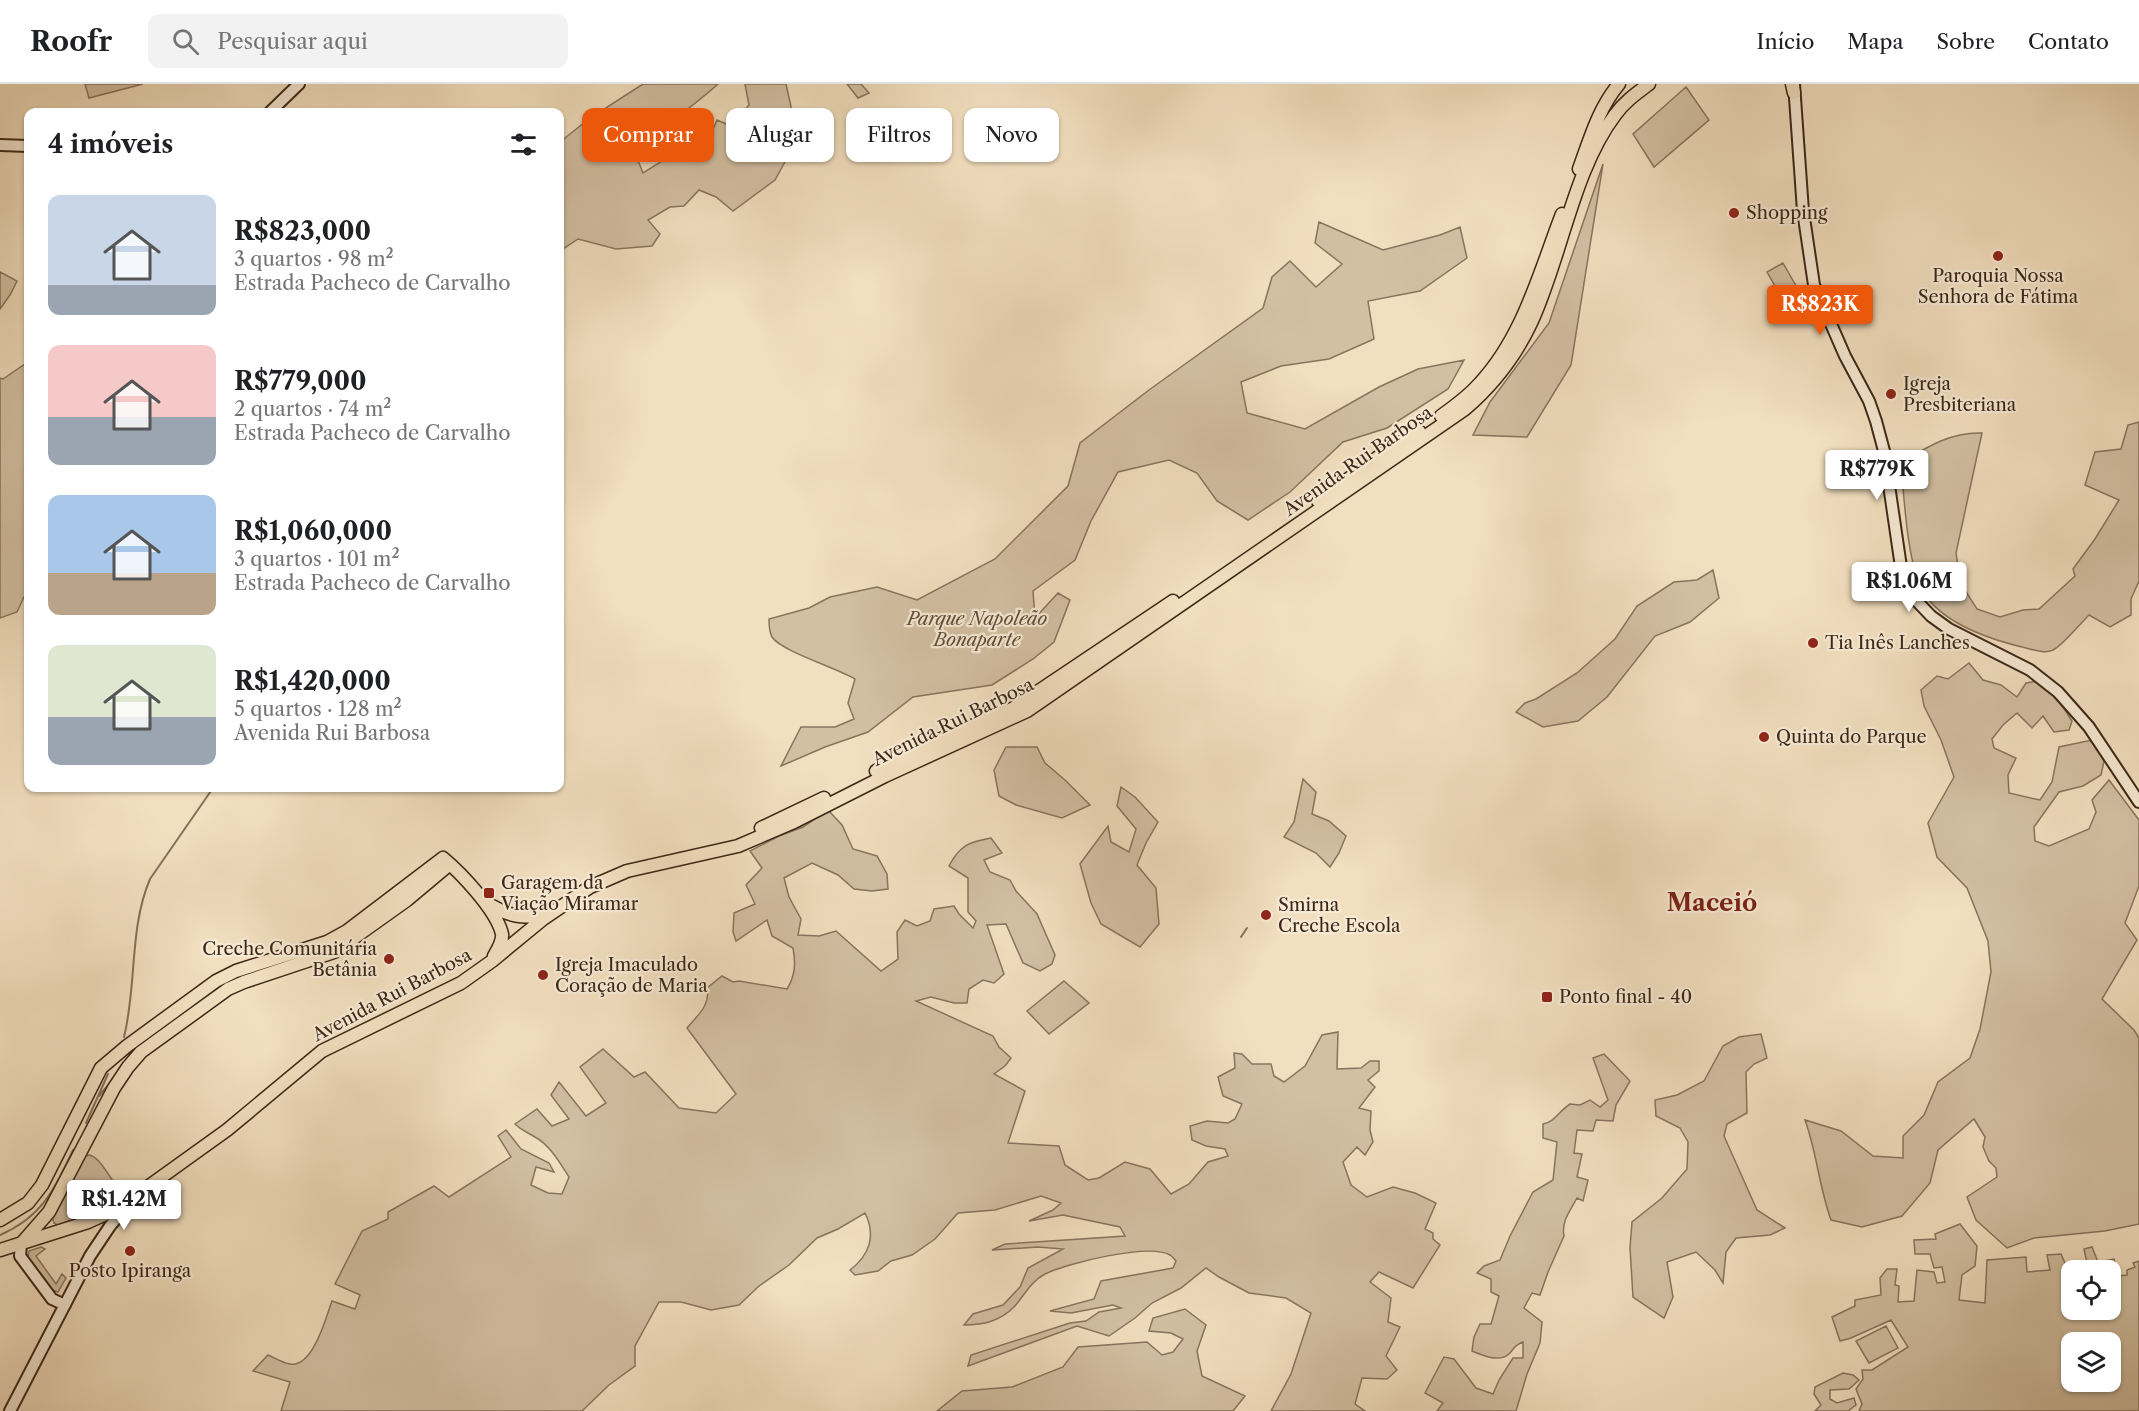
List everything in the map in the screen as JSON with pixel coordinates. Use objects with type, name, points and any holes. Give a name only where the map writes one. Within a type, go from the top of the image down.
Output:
[{"type":"main road","points":[[274,108],[299,84]]},
{"type":"main road","name":"Avenida Rui Barbosa","points":[[485,902],[503,913],[520,916],[541,913],[588,880],[626,864],[728,842],[827,797],[932,743],[1012,709],[1243,554],[1381,455],[1436,420],[1473,390],[1502,355],[1525,310],[1595,124],[1608,97],[1619,84]]},
{"type":"main road","name":"Avenida Rui Barbosa","points":[[0,1250],[67,1230],[107,1214],[227,1130],[322,1051],[461,983],[590,887],[627,871],[738,846],[794,822],[885,776],[1027,711],[1465,409],[1486,391],[1515,352],[1540,301],[1598,143],[1615,115],[1649,84]]},
{"type":"main road","points":[[1793,87],[1803,211],[1814,285],[1845,356],[1869,401],[1876,421],[1884,451],[1901,567],[1911,595],[1931,616],[1949,629],[2030,670],[2058,692],[2089,727],[2139,802]]},
{"type":"main road","points":[[0,145],[24,146]]},
{"type":"main road","points":[[446,861],[485,902],[502,934],[502,940],[492,961]]},
{"type":"main road","points":[[65,1305],[52,1299],[21,1256],[21,1244],[49,1212],[114,1088],[128,1067],[141,1052],[228,989],[244,981],[334,952],[407,900],[446,861]]},
{"type":"main road","points":[[0,1220],[28,1203],[42,1185],[101,1068],[127,1046],[216,981],[236,971],[327,942],[347,931],[446,861]]},
{"type":"main road","points":[[57,1154],[88,1137]]},
{"type":"main road","name":"Avenida Rui Barbosa","points":[[10,1411],[90,1256],[115,1220],[141,1192]]},
{"type":"main road","points":[[49,1212],[49,1219],[53,1226],[67,1230]]},
{"type":"green space","points":[[85,84],[143,84],[89,98]]},
{"type":"green space","points":[[643,84],[718,84],[689,108],[606,108]]},
{"type":"green space","points":[[745,84],[786,84],[791,108],[746,108],[749,105]]},
{"type":"green space","points":[[847,84],[861,84],[869,93],[858,98]]},
{"type":"green space","points":[[1686,87],[1709,120],[1654,167],[1633,134]]},
{"type":"green space","points":[[717,120],[726,124],[726,162],[785,162],[775,180],[733,211],[716,197],[699,190],[684,206],[670,207],[648,220],[660,234],[652,246],[616,249],[578,239],[564,248],[564,139],[582,124],[582,162],[639,162],[643,173],[661,162],[714,162],[714,127]]},
{"type":"green space","points":[[1603,164],[1571,365],[1527,437],[1473,435],[1490,402],[1549,323]]},
{"type":"green space","name":"Parque Napoleão Bonaparte","points":[[1319,222],[1383,250],[1440,235],[1460,227],[1467,258],[1420,291],[1368,301],[1374,339],[1329,359],[1281,366],[1241,382],[1247,413],[1305,429],[1379,387],[1418,369],[1464,360],[1448,389],[1387,428],[1343,442],[1290,492],[1248,520],[1217,501],[1197,473],[1169,460],[1118,472],[1091,521],[1075,560],[1033,591],[1035,618],[1058,593],[1070,600],[1054,642],[1033,659],[992,685],[913,697],[868,732],[781,766],[801,727],[835,727],[854,719],[848,703],[855,679],[797,654],[777,642],[771,635],[769,619],[809,608],[830,597],[877,587],[917,600],[995,559],[1068,486],[1080,443],[1263,308],[1272,277],[1290,261],[1316,287],[1342,264],[1315,243]]},
{"type":"green space","points":[[1783,263],[1799,291],[1783,300],[1767,272]]},
{"type":"green space","points":[[0,272],[17,281],[0,309]]},
{"type":"green space","points":[[24,365],[24,597],[17,612],[0,618],[0,378],[3,379]]},
{"type":"green space","points":[[2139,422],[2139,581],[2131,599],[2131,615],[2110,627],[2089,615],[2057,648],[2043,652],[1999,641],[1970,630],[1944,614],[1933,604],[1918,581],[1910,549],[1901,463],[1949,438],[1982,433],[1956,553],[1961,584],[1977,609],[2000,617],[2023,610],[2039,609],[2075,576],[2073,569],[2119,500],[2085,485],[2095,452],[2121,449],[2128,425]]},
{"type":"green space","points":[[1713,570],[1719,598],[1690,622],[1655,636],[1607,697],[1578,721],[1543,727],[1516,712],[1525,703],[1536,699],[1577,673],[1615,639],[1637,606],[1674,582],[1697,580]]},
{"type":"green space","points":[[1969,663],[1983,680],[2001,685],[2017,697],[2026,683],[2039,681],[2056,696],[2072,721],[2069,730],[2054,732],[2043,716],[2032,728],[2017,713],[2003,725],[1992,739],[1994,748],[2016,758],[2008,775],[2009,793],[2040,800],[2052,782],[2059,747],[2092,740],[2104,761],[2101,775],[2083,786],[2059,792],[2034,827],[2035,841],[2049,846],[2089,829],[2096,812],[2092,800],[2109,780],[2139,820],[2139,886],[2125,923],[2137,940],[2102,999],[2134,1030],[2139,1038],[2139,1224],[2105,1231],[2034,1238],[2007,1248],[1976,1220],[1967,1197],[1997,1177],[1996,1168],[1989,1161],[1983,1147],[1985,1137],[1974,1119],[1938,1150],[1930,1183],[1902,1216],[1862,1227],[1831,1220],[1805,1120],[1841,1131],[1873,1156],[1903,1158],[1903,1136],[1924,1115],[1938,1082],[1970,1058],[1980,1029],[1991,972],[1988,941],[1967,888],[1937,857],[1928,823],[1954,777],[1941,740],[1924,706],[1921,690],[1937,676],[1948,679]]},
{"type":"green space","points":[[1006,747],[1037,747],[1045,763],[1090,805],[1062,818],[1016,805],[999,796],[994,770]]},
{"type":"green space","points":[[1303,779],[1316,792],[1312,814],[1329,821],[1346,836],[1330,867],[1316,853],[1284,837],[1294,822]]},
{"type":"green space","points":[[1121,787],[1135,797],[1158,822],[1137,865],[1156,888],[1159,924],[1140,947],[1101,924],[1091,903],[1080,864],[1108,826],[1111,842],[1129,852],[1136,829],[1117,806]]},
{"type":"green space","points":[[828,810],[842,825],[853,849],[877,856],[887,874],[888,889],[872,891],[854,889],[838,875],[812,863],[784,878],[789,897],[801,919],[798,935],[819,936],[836,931],[881,971],[898,959],[897,932],[905,920],[917,926],[930,921],[934,909],[954,906],[973,928],[976,921],[968,912],[968,878],[949,866],[961,849],[977,841],[991,838],[1002,853],[984,860],[990,872],[1010,880],[1016,891],[1037,914],[1055,955],[1052,964],[1040,971],[1023,963],[1006,924],[987,925],[1004,974],[994,983],[983,980],[969,989],[967,1003],[954,1003],[931,997],[916,1001],[993,1036],[999,1047],[1011,1058],[994,1074],[1025,1091],[1008,1143],[1059,1146],[1065,1165],[1088,1180],[1099,1178],[1125,1162],[1150,1169],[1171,1194],[1189,1184],[1208,1162],[1228,1156],[1225,1149],[1206,1146],[1192,1140],[1190,1126],[1207,1121],[1228,1123],[1235,1119],[1242,1104],[1223,1096],[1218,1077],[1235,1068],[1234,1053],[1242,1054],[1252,1064],[1271,1064],[1274,1076],[1284,1082],[1305,1066],[1322,1035],[1338,1032],[1337,1069],[1361,1068],[1370,1061],[1379,1061],[1379,1071],[1368,1080],[1375,1087],[1359,1108],[1371,1111],[1370,1130],[1373,1142],[1365,1155],[1357,1147],[1343,1162],[1351,1185],[1367,1197],[1393,1187],[1415,1193],[1436,1203],[1425,1229],[1433,1233],[1433,1239],[1440,1245],[1413,1288],[1379,1272],[1370,1282],[1391,1298],[1388,1322],[1400,1327],[1386,1356],[1397,1370],[1387,1379],[1362,1378],[1355,1404],[1365,1411],[1271,1411],[1291,1374],[1311,1313],[1286,1298],[1249,1293],[1206,1268],[1181,1288],[1152,1303],[1109,1336],[1077,1326],[968,1366],[971,1355],[1070,1323],[1086,1321],[1099,1312],[1121,1308],[1113,1305],[1071,1313],[1050,1311],[1094,1299],[1101,1281],[1173,1268],[1176,1261],[1171,1255],[1145,1251],[1108,1256],[1071,1265],[1040,1277],[1003,1316],[985,1323],[964,1325],[973,1314],[1003,1305],[1020,1287],[1028,1268],[1063,1249],[1038,1247],[992,1250],[1005,1244],[1125,1236],[1120,1227],[1063,1215],[1029,1221],[1053,1210],[1061,1203],[1041,1196],[995,1210],[958,1213],[935,1239],[912,1255],[891,1261],[878,1271],[855,1275],[850,1270],[862,1258],[869,1244],[870,1229],[865,1213],[817,1238],[789,1265],[759,1286],[739,1305],[711,1310],[681,1302],[659,1302],[635,1346],[635,1366],[609,1385],[582,1411],[281,1411],[290,1382],[253,1371],[268,1355],[290,1364],[298,1363],[305,1358],[317,1340],[332,1301],[355,1309],[360,1295],[335,1284],[362,1231],[388,1219],[388,1212],[434,1186],[449,1197],[511,1157],[498,1136],[506,1130],[521,1149],[549,1163],[554,1172],[536,1167],[531,1185],[548,1193],[562,1194],[569,1177],[558,1160],[540,1140],[515,1124],[537,1109],[552,1126],[569,1119],[551,1095],[559,1082],[586,1116],[606,1103],[580,1067],[603,1049],[634,1077],[645,1072],[679,1108],[716,1113],[736,1094],[687,1028],[705,1005],[707,988],[722,976],[733,982],[787,989],[794,970],[793,948],[772,936],[767,920],[736,941],[733,932],[734,913],[755,904],[746,885],[762,868],[750,851],[803,827]]},
{"type":"green space","points":[[1064,981],[1089,1003],[1049,1034],[1027,1011]]},
{"type":"green space","points":[[1761,1034],[1767,1058],[1754,1064],[1746,1072],[1747,1113],[1727,1124],[1724,1136],[1757,1210],[1785,1228],[1770,1235],[1736,1238],[1726,1252],[1723,1283],[1715,1270],[1696,1252],[1667,1262],[1673,1297],[1664,1318],[1633,1297],[1630,1248],[1632,1222],[1662,1198],[1687,1169],[1688,1142],[1680,1128],[1656,1116],[1655,1100],[1677,1095],[1704,1081],[1723,1046],[1739,1037]]},
{"type":"green space","points":[[1604,1054],[1630,1081],[1616,1105],[1613,1121],[1596,1120],[1593,1131],[1577,1130],[1574,1153],[1582,1154],[1577,1177],[1588,1180],[1583,1201],[1577,1198],[1567,1217],[1564,1236],[1540,1295],[1532,1293],[1524,1308],[1542,1322],[1540,1343],[1527,1374],[1516,1411],[1437,1411],[1443,1403],[1425,1393],[1444,1357],[1454,1359],[1476,1388],[1493,1394],[1513,1358],[1523,1358],[1523,1342],[1505,1357],[1500,1358],[1472,1351],[1474,1337],[1480,1324],[1491,1324],[1499,1296],[1491,1292],[1491,1279],[1477,1273],[1484,1266],[1500,1260],[1533,1192],[1553,1180],[1557,1142],[1543,1138],[1543,1124],[1551,1121],[1570,1104],[1580,1105],[1590,1100],[1600,1107],[1608,1100],[1593,1058]]},
{"type":"green space","points":[[89,1155],[98,1160],[109,1175],[116,1187],[116,1197],[112,1205],[104,1211],[59,1226],[54,1223],[52,1216],[83,1157]]},
{"type":"green space","points":[[1960,1224],[1977,1246],[1975,1266],[1962,1275],[1959,1300],[1985,1303],[1987,1260],[2026,1257],[2027,1272],[2050,1270],[2047,1255],[2061,1254],[2064,1260],[2061,1260],[2061,1320],[2121,1320],[2121,1276],[2127,1275],[2127,1270],[2135,1267],[2133,1263],[2139,1261],[2139,1411],[1859,1411],[1862,1404],[1856,1389],[1863,1379],[1862,1370],[1872,1370],[1908,1347],[1891,1320],[1840,1341],[1832,1317],[1855,1306],[1855,1300],[1881,1295],[1880,1278],[1887,1269],[1897,1269],[1895,1285],[1899,1286],[1898,1302],[1914,1301],[1917,1270],[1934,1272],[1937,1283],[1945,1282],[1942,1267],[1934,1268],[1930,1254],[1915,1254],[1914,1240],[1936,1239],[1935,1234]]},
{"type":"green space","points":[[41,1247],[45,1249],[36,1256],[56,1284],[62,1274],[66,1278],[58,1292],[52,1290],[28,1258],[29,1251]]},
{"type":"green space","points":[[2092,1247],[2097,1260],[2086,1260],[2084,1249]]},
{"type":"green space","points":[[1185,1309],[1206,1325],[1197,1351],[1202,1376],[1245,1396],[1233,1411],[937,1411],[962,1391],[1012,1387],[1063,1367],[1078,1347],[1147,1342],[1162,1355],[1173,1352],[1183,1339],[1171,1333],[1149,1331],[1153,1318]]},
{"type":"green space","points":[[1886,1326],[1898,1348],[1869,1363],[1856,1341]]},
{"type":"green space","points":[[1843,1373],[1853,1375],[1859,1380],[1849,1389],[1830,1390],[1830,1399],[1837,1403],[1854,1398],[1856,1405],[1848,1411],[1815,1411],[1821,1405],[1814,1394],[1815,1387]]},
{"type":"waterway","points":[[124,1037],[143,898],[150,879],[210,792]]},
{"type":"waterway","points":[[1241,937],[1247,928]]},
{"type":"waterway","points":[[234,980],[263,969]]},
{"type":"waterway","points":[[86,1123],[108,1074]]},
{"type":"waterway","points":[[99,1096],[109,1084]]},
{"type":"waterway","points":[[0,1235],[37,1211],[53,1190],[73,1150]]},
{"type":"place","name":"Shopping","points":[[1734,213]]},
{"type":"place","name":"Paroquia Nossa Senhora de Fátima","points":[[1998,256]]},
{"type":"place","name":"Igreja Presbiteriana","points":[[1891,394]]},
{"type":"place","name":"Tia Inês Lanches","points":[[1813,643]]},
{"type":"place","name":"Quinta do Parque","points":[[1764,737]]},
{"type":"place","name":"Garagem da Viação Miramar","points":[[489,893]]},
{"type":"place","name":"Smirna Creche Escola","points":[[1266,915]]},
{"type":"place","name":"Creche Comunitária Betânia","points":[[389,959]]},
{"type":"place","name":"Igreja Imaculado Coração de Maria","points":[[543,975]]},
{"type":"place","name":"Ponto final - 40","points":[[1547,997]]},
{"type":"place","name":"Posto Ipiranga","points":[[130,1251]]},
{"type":"district","name":"Maceió","points":[[1712,902]]}]
